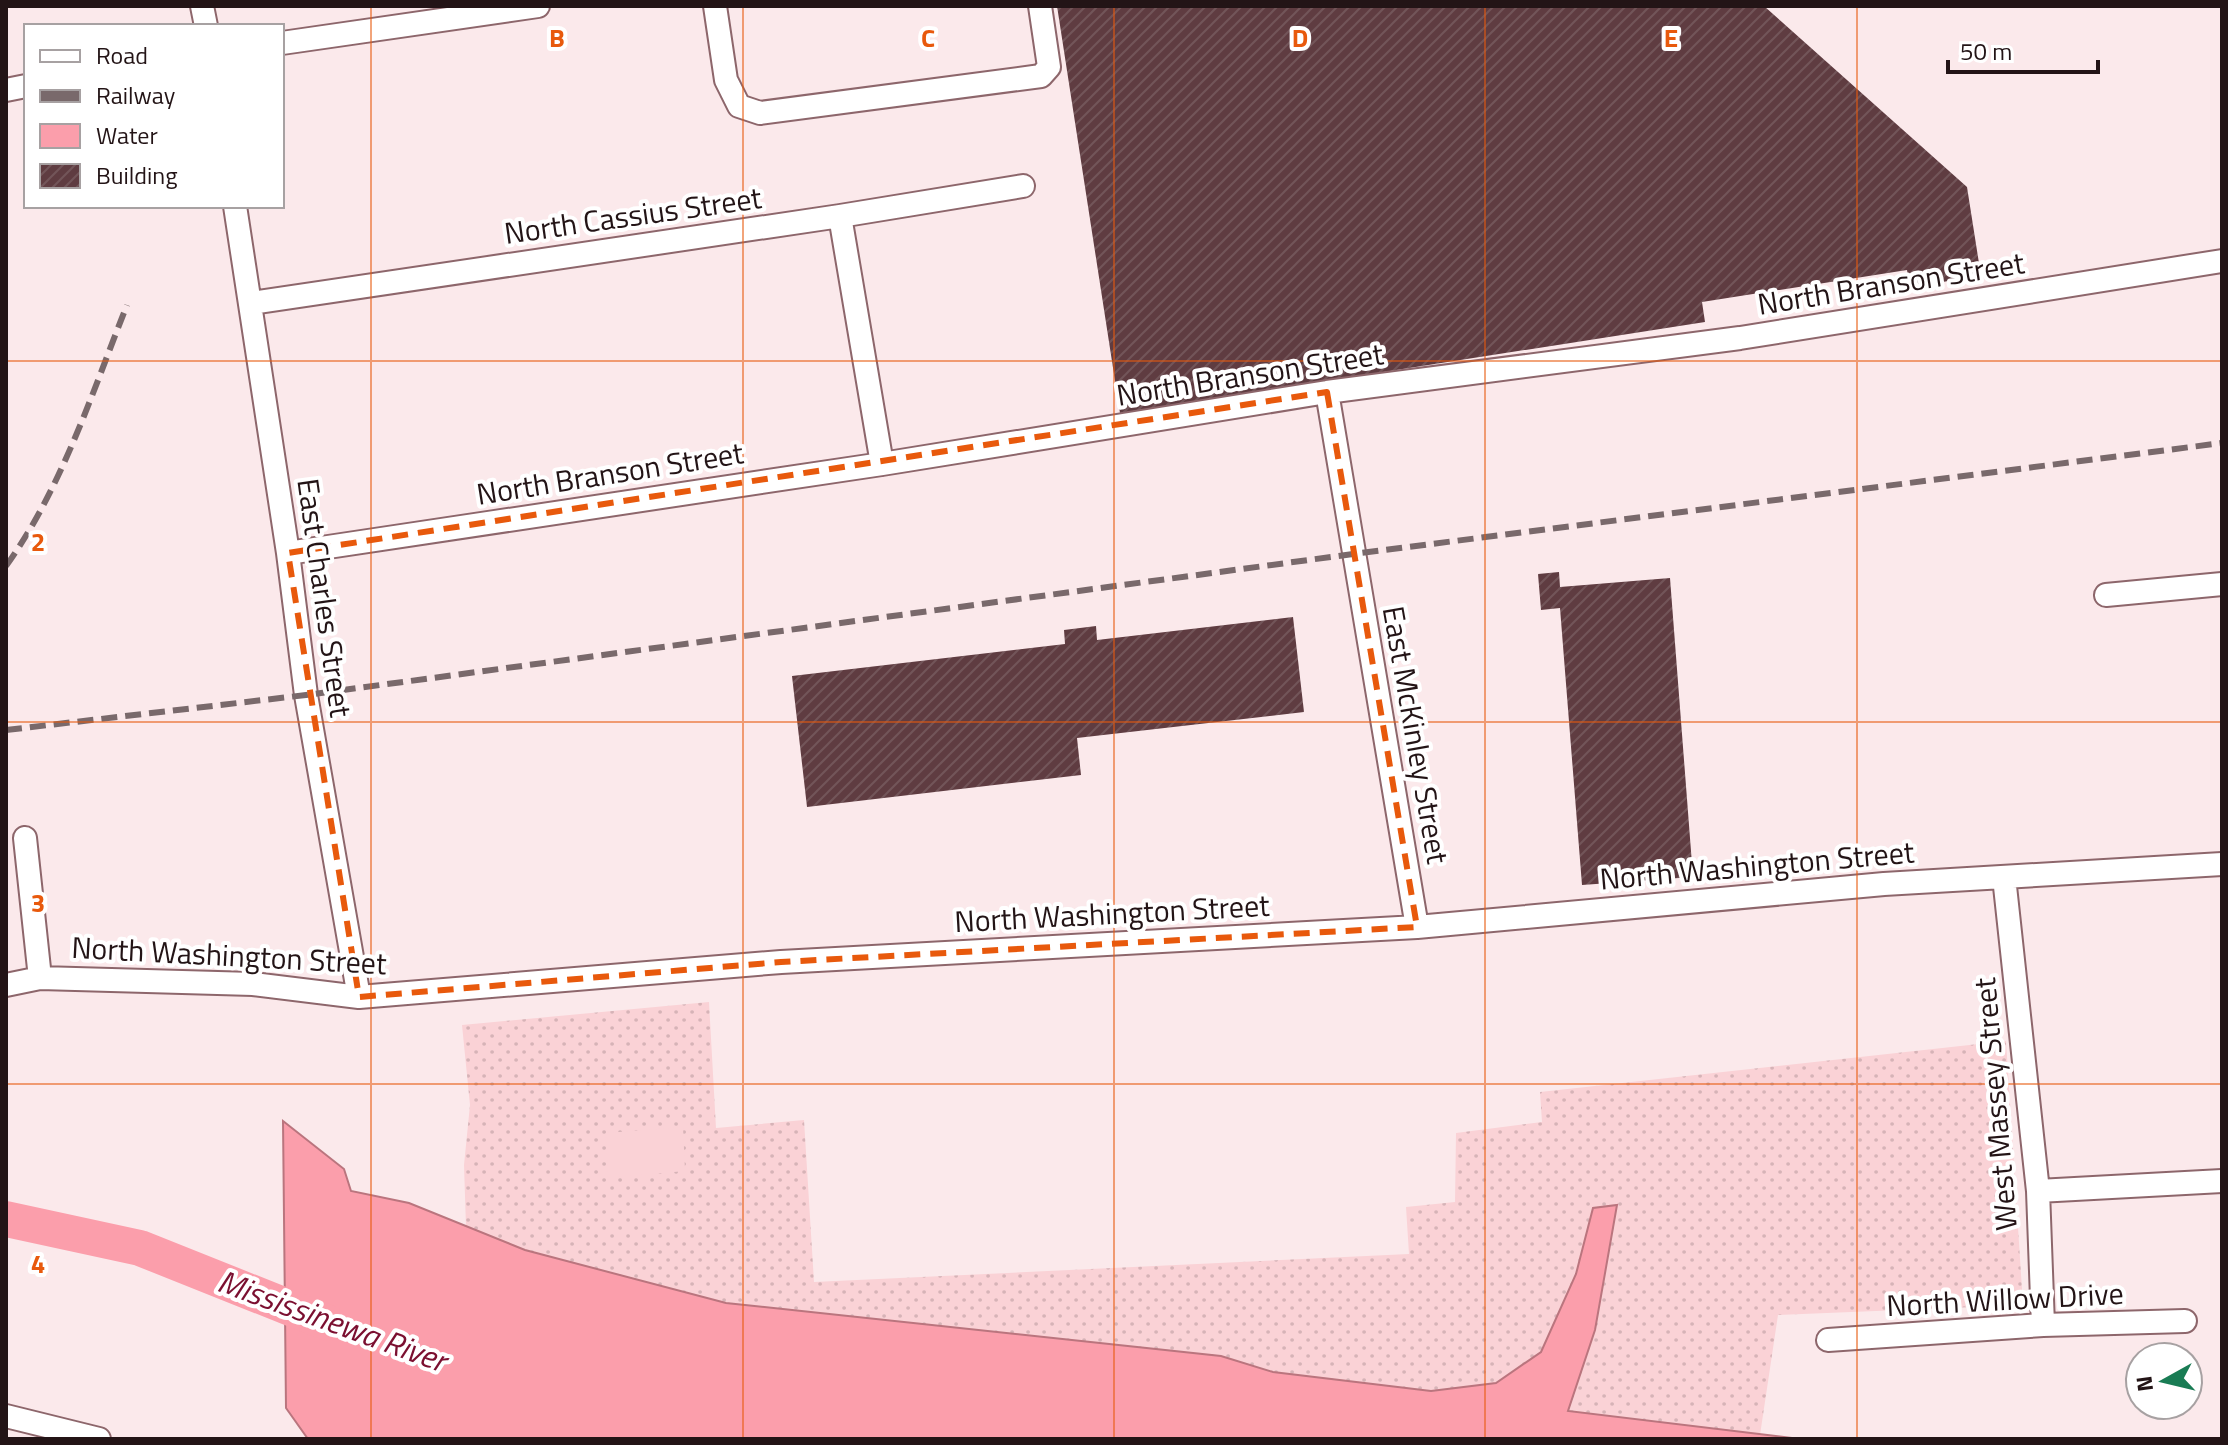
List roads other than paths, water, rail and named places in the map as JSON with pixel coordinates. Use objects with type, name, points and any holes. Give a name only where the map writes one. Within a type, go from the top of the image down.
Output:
[{"type":"street","points":[[284,43],[538,6]]},
{"type":"street","points":[[715,6],[726,80],[739,106],[760,113],[1041,76],[1049,67],[1040,6]]},
{"type":"street","name":"North Cassius Street","points":[[251,303],[1023,186]]},
{"type":"street","name":"East Charles Street","points":[[235,208],[288,553],[306,695],[359,997]]},
{"type":"street","points":[[840,216],[882,464]]},
{"type":"street","name":"North Branson Street","points":[[288,553],[882,464],[1327,392],[1740,338],[2222,261]]},
{"type":"street","name":"East McKinley Street","points":[[1327,392],[1417,927]]},
{"type":"street","points":[[2106,595],[2222,584]]},
{"type":"street","points":[[25,838],[40,978]]},
{"type":"street","name":"North Washington Street","points":[[6,985],[40,978],[253,984],[359,997],[781,962],[1417,927],[1884,884],[2222,864]]},
{"type":"street","name":"West Massey Street","points":[[2004,877],[2038,1191],[2043,1325]]},
{"type":"street","points":[[2038,1191],[2222,1181]]},
{"type":"street","name":"North Willow Drive","points":[[1828,1340],[2043,1325],[2185,1321]]},
{"type":"street","points":[[6,1416],[99,1439]]},
{"type":"water","points":[[283,1121],[344,1169],[351,1191],[409,1203],[525,1250],[726,1303],[1221,1356],[1273,1372],[1431,1391],[1496,1383],[1541,1352],[1576,1274],[1593,1208],[1617,1205],[1595,1330],[1568,1411],[1800,1439],[308,1439],[286,1408]]},
{"type":"waterway","name":"Mississinewa River","points":[[6,1219],[140,1248],[328,1323]]},
{"type":"railway","points":[[6,566],[44,505],[60,472],[127,305]]},
{"type":"railway","points":[[6,730],[306,695],[1353,554],[2222,443]]}]
